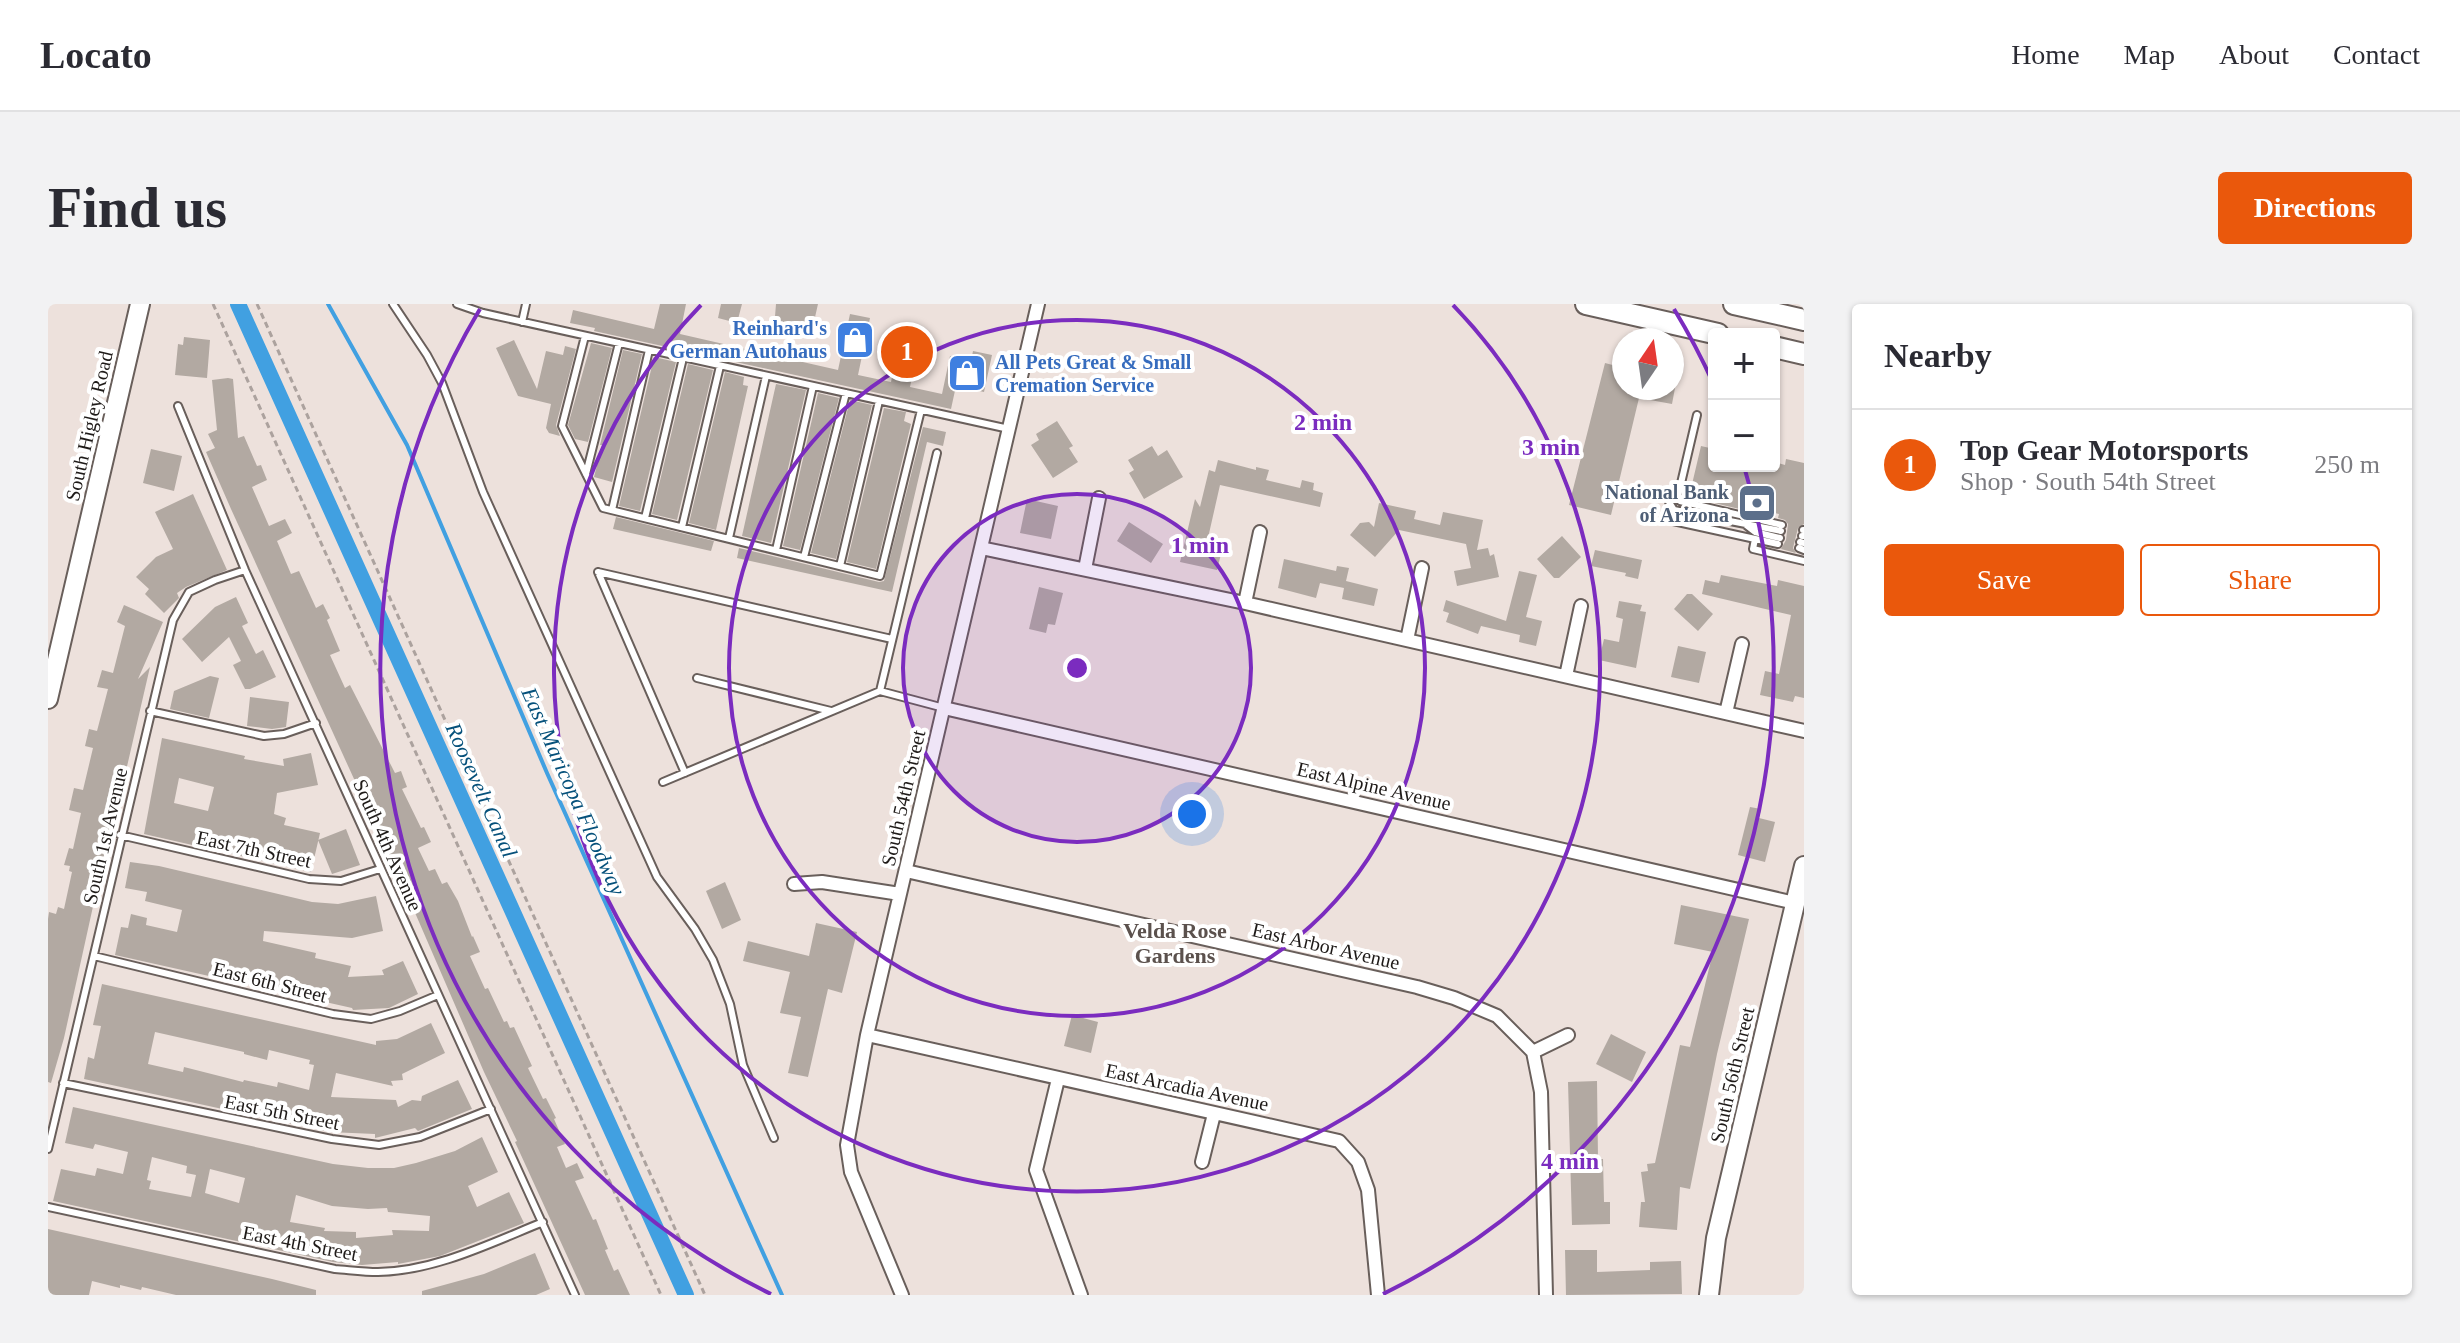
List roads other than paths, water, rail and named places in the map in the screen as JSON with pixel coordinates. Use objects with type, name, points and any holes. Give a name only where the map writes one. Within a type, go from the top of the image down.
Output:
[{"type":"main road","points":[[1586,304],[1708,332]]},
{"type":"main road","points":[[1734,304],[1804,320]]},
{"type":"main road","points":[[1780,348],[1804,354]]},
{"type":"street","name":"South Higley Road","points":[[48,699],[140,304]]},
{"type":"street","name":"South 54th Street","points":[[902,1295],[851,1172],[847,1145],[867,1035],[1038,304]]},
{"type":"street","points":[[1085,569],[1099,498]]},
{"type":"street","points":[[1245,603],[1260,532]]},
{"type":"street","points":[[981,548],[1245,603],[1804,731]]},
{"type":"street","points":[[1407,640],[1422,568]]},
{"type":"street","points":[[1566,676],[1581,606]]},
{"type":"street","points":[[1726,713],[1742,644]]},
{"type":"street","name":"East Alpine Avenue","points":[[944,708],[1801,891]]},
{"type":"street","name":"South 56th Street","points":[[1709,1295],[1716,1238],[1801,891],[1804,866]]},
{"type":"street","name":"East Arbor Avenue","points":[[906,871],[1417,987],[1497,1016],[1533,1052]]},
{"type":"street","points":[[794,884],[822,882],[900,894]]},
{"type":"street","name":"East Arcadia Avenue","points":[[867,1035],[1339,1141],[1358,1162],[1368,1190],[1378,1295]]},
{"type":"street","points":[[1546,1295],[1541,1092],[1533,1052],[1568,1035]]},
{"type":"street","points":[[1058,1079],[1036,1170],[1081,1295]]},
{"type":"street","points":[[1202,1162],[1214,1114]]},
{"type":"lane","points":[[393,304],[442,383],[483,492],[657,877],[695,929],[713,960],[730,1004],[743,1065],[774,1138]]},
{"type":"lane","points":[[457,304],[522,322],[1009,429]]},
{"type":"lane","points":[[522,322],[526,304]]},
{"type":"lane","points":[[585,336],[562,426],[603,508],[880,576],[921,410]]},
{"type":"lane","points":[[586,474],[619,343]]},
{"type":"lane","points":[[612,510],[649,350]]},
{"type":"lane","points":[[645,518],[683,358]]},
{"type":"lane","points":[[682,527],[720,366]]},
{"type":"lane","points":[[729,538],[766,376]]},
{"type":"lane","points":[[776,550],[813,386]]},
{"type":"lane","points":[[804,557],[846,393]]},
{"type":"lane","points":[[840,566],[879,401]]},
{"type":"lane","name":"South 4th Avenue","points":[[178,406],[245,570],[575,1295]]},
{"type":"lane","points":[[1697,415],[1678,496],[1680,501],[1780,535]]},
{"type":"lane","points":[[880,691],[937,453]]},
{"type":"lane","points":[[1669,502],[1674,510],[1780,535]]},
{"type":"lane","points":[[1664,519],[1755,539],[1780,535]]},
{"type":"lane","points":[[1755,539],[1753,549],[1804,561]]},
{"type":"lane","name":"South 1st Avenue","points":[[48,1149],[173,620],[189,592],[245,570]]},
{"type":"lane","points":[[685,773],[598,572],[892,639]]},
{"type":"lane","points":[[697,678],[831,711]]},
{"type":"lane","points":[[663,782],[880,691],[944,708]]},
{"type":"lane","points":[[150,711],[264,736],[284,734],[316,723]]},
{"type":"lane","name":"East 7th Street","points":[[120,835],[309,879],[341,881],[380,869]]},
{"type":"lane","name":"East 6th Street","points":[[94,956],[333,1014],[371,1019],[438,995]]},
{"type":"lane","name":"East 5th Street","points":[[63,1083],[332,1139],[379,1145],[420,1137],[491,1109]]},
{"type":"lane","name":"East 4th Street","points":[[48,1207],[335,1269],[379,1272],[458,1256],[543,1222]]},
{"type":"waterway","name":"Roosevelt Canal","points":[[238,304],[686,1295]]},
{"type":"waterway","name":"East Maricopa Floodway","points":[[328,304],[407,445],[547,773],[782,1295]]},
{"type":"place","name":"Reinhard's German Autohaus","points":[[855,340]]},
{"type":"place","name":"Top Gear Motorsports","points":[[907,352]]},
{"type":"place","name":"All Pets Great & Small Cremation Service","points":[[967,373]]},
{"type":"place","name":"National Bank of Arizona","points":[[1757,503]]},
{"type":"district","name":"Velda Rose Gardens","points":[[1175,942]]}]
